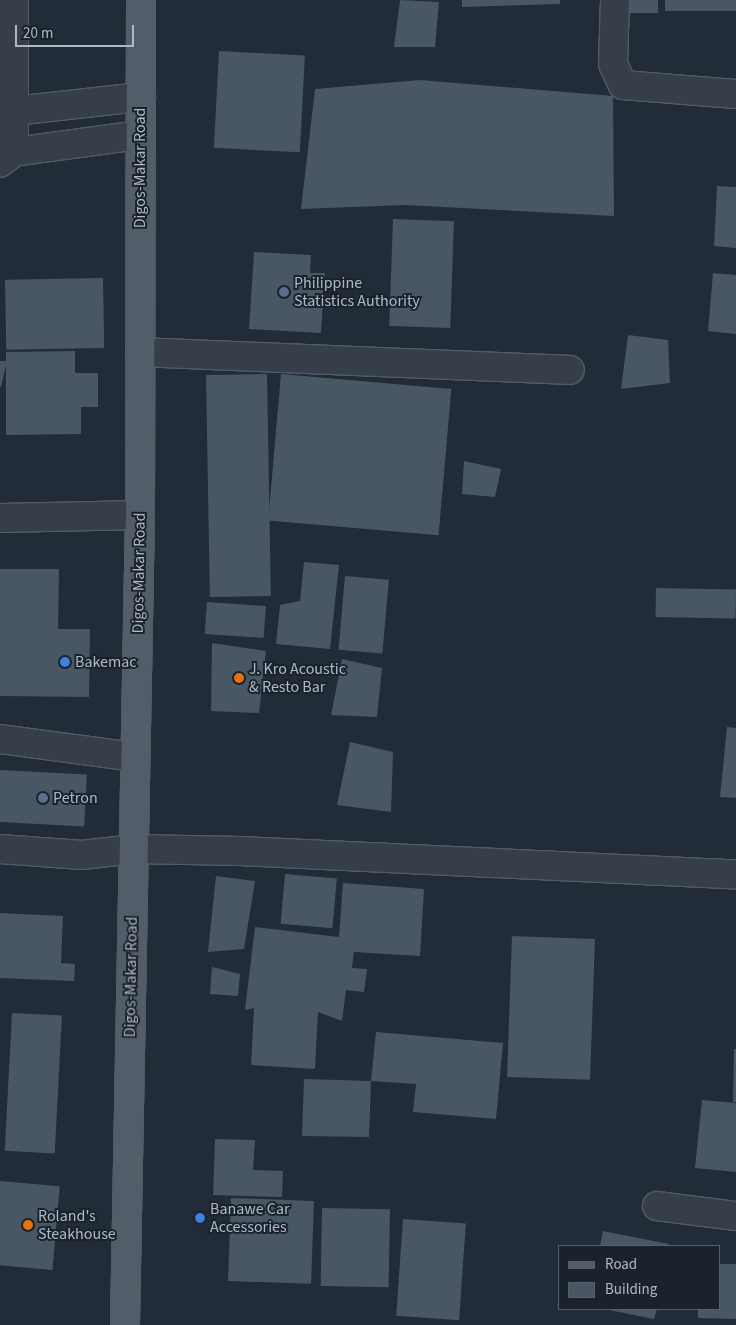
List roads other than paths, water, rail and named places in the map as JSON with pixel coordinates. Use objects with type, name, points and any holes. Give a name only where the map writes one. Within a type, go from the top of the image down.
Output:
[{"type":"main road","name":"Digos-Makar Road","points":[[125,1325],[140,515],[141,0]]},
{"type":"street","points":[[14,0],[14,110],[7,158],[140,134]]},
{"type":"street","points":[[615,0],[613,64],[623,85],[736,94]]},
{"type":"street","points":[[14,110],[140,97]]},
{"type":"street","points":[[140,352],[570,370]]},
{"type":"street","points":[[0,518],[140,515]]},
{"type":"street","points":[[0,739],[135,757]]},
{"type":"street","points":[[0,849],[82,855],[133,849],[736,874]]},
{"type":"street","points":[[657,1206],[736,1216]]},
{"type":"place","name":"Philippine Statistics Authority","points":[[284,292]]},
{"type":"place","name":"Bakemac","points":[[65,662]]},
{"type":"place","name":"J. Kro Acoustic & Resto Bar","points":[[239,678]]},
{"type":"place","name":"Petron","points":[[43,798]]},
{"type":"place","name":"Banawe Car Accessories","points":[[200,1218]]},
{"type":"place","name":"Roland's Steakhouse","points":[[28,1225]]}]
